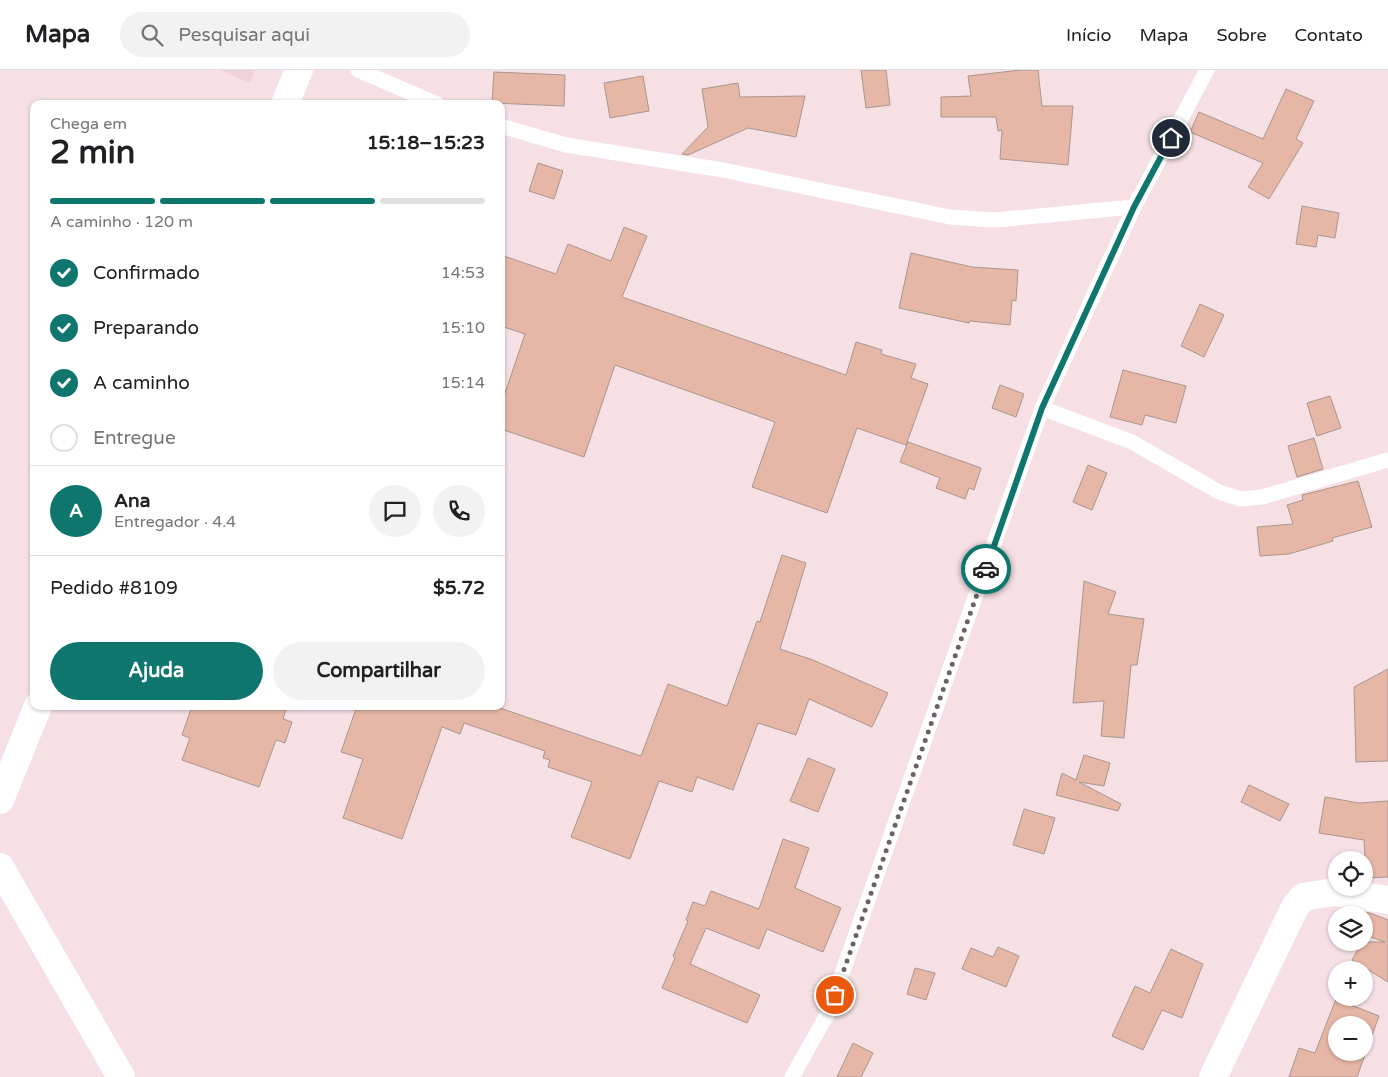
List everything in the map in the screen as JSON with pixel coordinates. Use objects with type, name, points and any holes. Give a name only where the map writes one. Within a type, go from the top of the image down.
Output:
[{"type":"street","points":[[287,100],[299,70]]},
{"type":"street","points":[[0,800],[36,710]]},
{"type":"street","points":[[0,867],[121,1077]]},
{"type":"street","points":[[1213,1077],[1295,907],[1303,897],[1334,892],[1388,900]]},
{"type":"lane","points":[[358,70],[428,100]]},
{"type":"lane","points":[[792,1077],[828,1013],[1042,408],[1134,207],[1207,70]]},
{"type":"lane","points":[[505,127],[566,145],[724,170],[950,217],[995,220],[1134,207]]},
{"type":"lane","points":[[1042,408],[1132,442],[1219,492],[1241,499],[1262,497],[1388,460]]},
{"type":"shaded area","points":[[220,70],[255,70],[250,83]]},
{"type":"building","points":[[861,70],[886,70],[890,105],[866,108]]},
{"type":"building","points":[[1038,70],[1042,106],[1073,106],[1068,165],[1000,159],[1002,130],[998,131],[996,117],[941,117],[941,97],[971,96],[968,76]]},
{"type":"building","points":[[494,72],[565,75],[564,106],[505,104],[505,100],[492,100]]},
{"type":"building","points":[[643,76],[649,111],[610,118],[604,83]]},
{"type":"building","points":[[738,83],[740,97],[805,96],[796,137],[748,128],[688,155],[682,154],[708,127],[702,89]]},
{"type":"building","points":[[1286,89],[1314,101],[1296,139],[1303,143],[1269,199],[1248,187],[1263,163],[1190,132],[1199,112],[1263,139]]},
{"type":"building","points":[[538,163],[563,171],[554,199],[529,191]]},
{"type":"building","points":[[1302,206],[1339,213],[1335,238],[1318,235],[1316,247],[1296,244]]},
{"type":"building","points":[[624,227],[647,236],[622,297],[846,375],[856,342],[882,350],[881,354],[916,364],[911,378],[928,384],[906,445],[857,428],[827,513],[752,487],[775,422],[615,365],[584,457],[505,430],[505,393],[525,334],[505,327],[505,256],[556,274],[568,244],[611,261]]},
{"type":"building","points":[[911,253],[972,267],[1018,270],[1016,301],[1012,300],[1010,325],[970,321],[969,323],[899,308]]},
{"type":"building","points":[[1200,304],[1224,315],[1204,357],[1181,346]]},
{"type":"building","points":[[1123,370],[1186,386],[1176,423],[1145,415],[1142,425],[1110,417]]},
{"type":"building","points":[[1000,385],[1024,394],[1016,417],[992,408]]},
{"type":"building","points":[[1330,396],[1341,428],[1317,436],[1307,403]]},
{"type":"building","points":[[1314,438],[1323,469],[1297,477],[1288,446]]},
{"type":"building","points":[[908,442],[981,468],[974,490],[969,488],[965,499],[936,488],[940,478],[900,462]]},
{"type":"building","points":[[1088,465],[1107,473],[1092,510],[1073,502]]},
{"type":"building","points":[[1358,481],[1372,527],[1332,538],[1333,541],[1289,554],[1260,556],[1257,527],[1293,524],[1287,505],[1303,500],[1302,495]]},
{"type":"building","points":[[782,555],[806,563],[780,649],[813,660],[888,693],[872,727],[809,699],[796,735],[758,723],[733,790],[697,777],[692,792],[659,781],[630,859],[571,837],[592,782],[548,767],[550,760],[543,758],[545,751],[464,723],[460,734],[442,727],[402,839],[343,818],[363,759],[341,752],[356,710],[505,710],[641,756],[668,684],[727,706],[757,621],[760,622]]},
{"type":"building","points":[[1084,581],[1116,592],[1108,614],[1144,619],[1137,665],[1131,665],[1124,738],[1101,736],[1104,701],[1073,703]]},
{"type":"building","points":[[1388,669],[1388,761],[1356,762],[1354,687]]},
{"type":"building","points":[[191,710],[286,710],[283,719],[292,722],[285,743],[276,740],[259,787],[182,760],[190,738],[182,735]]},
{"type":"building","points":[[1084,755],[1110,763],[1104,786],[1079,782],[1121,804],[1118,811],[1056,795],[1062,773],[1076,780]]},
{"type":"building","points":[[808,758],[835,769],[818,812],[790,801]]},
{"type":"building","points":[[1249,785],[1289,804],[1280,821],[1241,802]]},
{"type":"building","points":[[1325,797],[1359,803],[1388,801],[1388,877],[1373,878],[1373,851],[1365,851],[1364,840],[1319,833]]},
{"type":"building","points":[[1024,809],[1055,818],[1044,854],[1013,845]]},
{"type":"building","points":[[783,839],[809,848],[795,888],[841,908],[823,952],[767,929],[759,949],[706,928],[690,964],[760,995],[747,1023],[662,988],[675,958],[673,956],[688,921],[686,920],[693,902],[705,906],[711,891],[759,909]]},
{"type":"building","points":[[1373,914],[1388,920],[1388,982],[1373,973],[1373,961],[1352,960],[1357,951],[1373,951],[1373,942],[1385,942],[1373,938]]},
{"type":"building","points":[[998,947],[1019,956],[1006,987],[962,969],[971,948],[993,957]]},
{"type":"building","points":[[1171,949],[1203,964],[1182,1018],[1162,1010],[1143,1050],[1112,1036],[1135,986],[1150,993]]},
{"type":"building","points":[[915,968],[935,973],[926,1000],[907,994]]},
{"type":"building","points":[[1333,1006],[1354,1006],[1379,1016],[1373,1033],[1373,1016],[1329,1016]]},
{"type":"building","points":[[1328,1020],[1328,1061],[1363,1061],[1357,1077],[1289,1077],[1299,1048],[1315,1053]]},
{"type":"building","points":[[853,1043],[873,1053],[861,1077],[837,1077]]},
{"type":"way so far","points":[[835,995],[986,569]]},
{"type":"route","points":[[986,569],[1042,408],[1134,207],[1171,138]]}]
